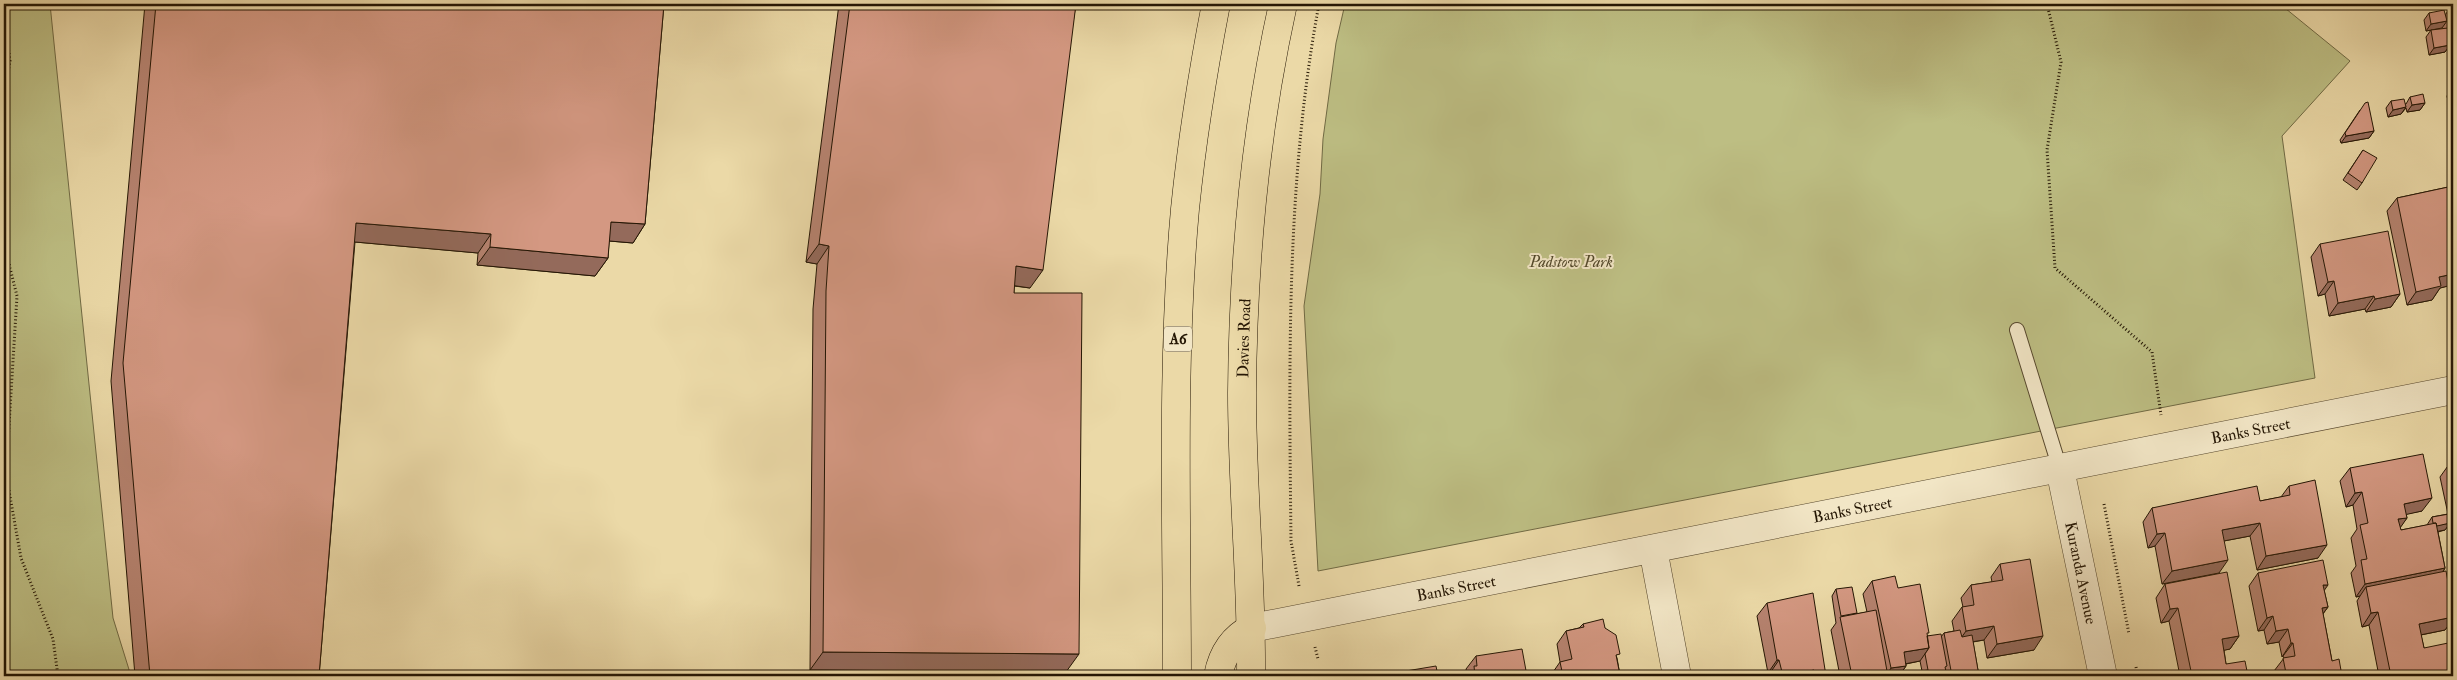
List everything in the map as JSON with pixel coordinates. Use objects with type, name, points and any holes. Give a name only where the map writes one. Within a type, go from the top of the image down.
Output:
[{"type":"highway","name":"A6","points":[[1177,676],[1176,411],[1179,311],[1189,180],[1205,62],[1216,4]]},
{"type":"highway","name":"Davies Road","points":[[1252,676],[1252,628],[1245,516],[1242,394],[1244,322],[1257,167],[1267,94],[1283,4]]},
{"type":"highway","points":[[1218,676],[1226,652],[1235,640],[1252,628]]},
{"type":"street","name":"Banks Street","points":[[1252,628],[2453,390]]},
{"type":"street","name":"Kuranda Avenue","points":[[2060,469],[2103,676]]},
{"type":"street","points":[[1653,549],[1677,676]]},
{"type":"lane","points":[[2017,330],[2060,469]]},
{"type":"path","points":[[1318,659],[1296,571],[1292,541],[1291,303],[1300,135],[1310,52],[1319,4]]},
{"type":"path","points":[[2047,4],[2061,62],[2047,150],[2055,268],[2152,352],[2166,448]]},
{"type":"path","points":[[4,15],[10,61],[4,94]]},
{"type":"path","points":[[4,244],[17,296],[6,474],[21,558],[53,639],[58,676]]},
{"type":"path","points":[[2104,504],[2130,639]]},
{"type":"path","points":[[2134,657],[2138,676]]},
{"type":"green space","points":[[4,4],[50,4],[113,618],[131,676],[4,676]]},
{"type":"green space","name":"Padstow Park","points":[[1345,4],[2280,4],[2350,61],[2282,136],[2315,378],[1318,571],[1304,306],[1320,194],[1323,139],[1336,43]]},
{"type":"building","points":[[156,4],[664,4],[645,224],[611,222],[608,258],[490,247],[491,234],[356,223],[319,676],[241,676],[203,673],[202,676],[150,676],[123,363]]},
{"type":"building","points":[[850,4],[1076,4],[1043,270],[1016,266],[1014,293],[1082,293],[1079,654],[823,652],[826,291],[829,246],[819,244]]},
{"type":"building","points":[[2444,10],[2447,21],[2431,24],[2429,13]]},
{"type":"building","points":[[2453,10],[2453,34],[2448,11]]},
{"type":"building","points":[[2448,28],[2450,45],[2434,48],[2431,30]]},
{"type":"building","points":[[2423,94],[2425,103],[2412,105],[2410,97]]},
{"type":"building","points":[[2404,99],[2406,107],[2393,110],[2391,101]]},
{"type":"building","points":[[2368,102],[2374,131],[2346,136],[2345,133],[2365,103]]},
{"type":"building","points":[[2363,150],[2377,158],[2362,183],[2348,173]]},
{"type":"building","points":[[2453,186],[2453,274],[2439,277],[2441,286],[2416,292],[2397,198]]},
{"type":"building","points":[[2388,231],[2400,294],[2375,299],[2374,296],[2338,303],[2334,281],[2328,282],[2320,244]]},
{"type":"building","points":[[2423,454],[2432,498],[2404,504],[2407,518],[2398,519],[2401,530],[2436,523],[2445,568],[2365,584],[2361,560],[2367,559],[2360,525],[2368,523],[2362,492],[2355,493],[2350,468]]},
{"type":"building","points":[[2450,463],[2453,463],[2453,480]]},
{"type":"building","points":[[2315,480],[2327,545],[2266,556],[2260,523],[2222,530],[2228,560],[2172,571],[2165,533],[2157,534],[2152,508],[2257,486],[2260,501],[2290,495],[2289,486]]},
{"type":"building","points":[[2449,514],[2450,523],[2437,526],[2436,523],[2433,523],[2432,517]]},
{"type":"building","points":[[2030,559],[2043,636],[1997,644],[1994,626],[1966,631],[1962,607],[1974,605],[1971,585],[2003,580],[2000,564]]},
{"type":"building","points":[[2323,560],[2328,585],[2323,585],[2328,607],[2322,608],[2332,661],[2339,659],[2342,676],[2280,676],[2286,673],[2283,658],[2295,656],[2293,643],[2291,643],[2288,629],[2276,631],[2273,616],[2267,618],[2258,573]]},
{"type":"building","points":[[2446,571],[2453,617],[2419,624],[2424,648],[2453,642],[2453,676],[2391,676],[2378,612],[2371,613],[2366,587]]},
{"type":"building","points":[[2227,572],[2239,636],[2222,639],[2226,664],[2245,661],[2248,676],[2192,676],[2178,608],[2170,609],[2165,584]]},
{"type":"building","points":[[1895,576],[1898,588],[1920,584],[1929,633],[1927,633],[1929,648],[1904,652],[1906,666],[1891,668],[1872,581]]},
{"type":"building","points":[[1852,587],[1857,613],[1841,616],[1836,589]]},
{"type":"building","points":[[1813,593],[1826,676],[1815,676],[1814,670],[1783,676],[1779,660],[1777,660],[1767,603]]},
{"type":"building","points":[[1876,610],[1887,671],[1852,676],[1840,617]]},
{"type":"building","points":[[1603,619],[1605,628],[1616,635],[1620,654],[1616,655],[1620,675],[1563,676],[1560,662],[1572,659],[1566,631],[1584,627],[1583,624]]},
{"type":"building","points":[[1960,630],[1962,637],[1972,635],[1979,676],[1952,676],[1944,633]]},
{"type":"building","points":[[1941,634],[1947,676],[1923,676],[1922,671],[1928,670],[1925,654],[1929,648],[1927,636]]},
{"type":"building","points":[[1522,649],[1527,676],[1475,676],[1476,656]]},
{"type":"building","points":[[1436,666],[1438,676],[1407,676],[1406,671]]}]
